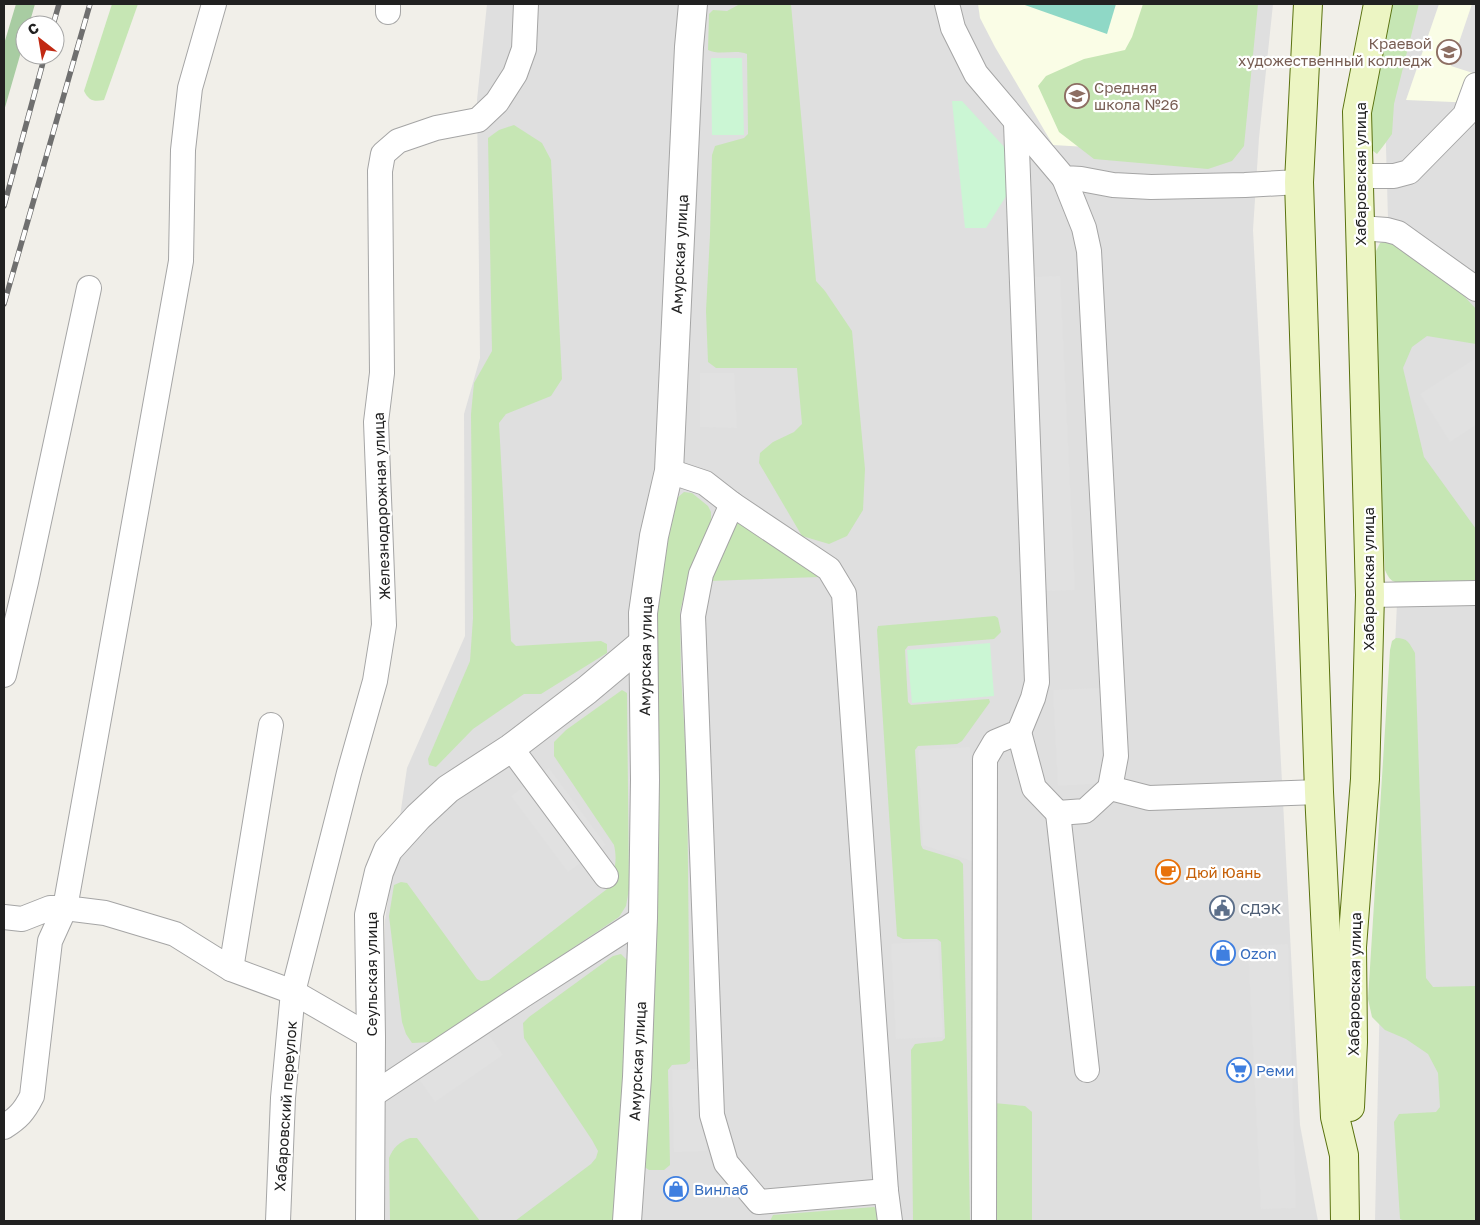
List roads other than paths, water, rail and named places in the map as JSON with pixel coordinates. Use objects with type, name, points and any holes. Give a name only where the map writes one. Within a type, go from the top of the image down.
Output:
[{"type":"main road","name":"Хабаровская улица","points":[[1308,4],[1299,182],[1319,792],[1335,1117],[1344,1155],[1345,1221]]},
{"type":"main road","name":"Хабаровская улица","points":[[1344,1155],[1349,1132],[1353,1042],[1352,948],[1365,779],[1370,595],[1357,112],[1378,4]]},
{"type":"street","name":"Амурская улица","points":[[627,1221],[637,1077],[643,918],[645,780],[642,613],[654,536],[669,470],[689,47],[693,4]]},
{"type":"street","name":"Сеульская улица","points":[[370,1221],[371,1037],[369,915],[379,872],[388,850],[418,817],[448,789],[511,748],[587,690],[643,643]]},
{"type":"lane","points":[[4,1127],[17,1119],[32,1096],[50,941],[65,908],[181,261],[183,150],[190,88],[214,4]]},
{"type":"lane","name":"Железнодорожная улица","points":[[293,992],[349,773],[375,681],[384,624],[376,422],[382,373],[380,171],[383,154],[398,141],[436,128],[478,120],[497,102],[515,74],[524,49],[526,4]]},
{"type":"lane","points":[[947,4],[953,28],[976,74],[1064,178],[1084,228],[1089,251],[1116,756],[1110,788],[1084,811],[1058,813]]},
{"type":"lane","points":[[1358,176],[1394,176],[1409,172],[1465,115],[1476,85]]},
{"type":"lane","points":[[1016,123],[1037,682],[1033,698],[1019,732],[1034,788],[1058,813],[1087,1070]]},
{"type":"lane","points":[[1064,178],[1113,185],[1151,186],[1246,185],[1299,182]]},
{"type":"lane","points":[[1360,228],[1398,233],[1476,289]]},
{"type":"lane","points":[[4,675],[26,582],[89,288]]},
{"type":"lane","points":[[669,470],[705,483],[732,504],[829,569],[844,594],[886,1191],[890,1221]]},
{"type":"lane","points":[[732,504],[701,574],[693,616],[712,1115],[726,1163],[760,1202],[886,1191]]},
{"type":"lane","points":[[1370,595],[1476,594]]},
{"type":"lane","points":[[231,969],[271,725]]},
{"type":"lane","points":[[984,1221],[985,759],[995,742],[1019,732]]},
{"type":"lane","points":[[511,748],[606,876]]},
{"type":"lane","points":[[1110,788],[1149,798],[1319,792]]},
{"type":"lane","points":[[4,917],[22,919],[50,908],[65,908],[105,913],[175,934],[231,969],[293,992],[371,1037]]},
{"type":"lane","points":[[371,1096],[643,918]]},
{"type":"lane","name":"Хабаровский переулок","points":[[278,1221],[283,1098],[293,992]]},
{"type":"railway","points":[[56,15],[59,4]]},
{"type":"railway","points":[[4,304],[90,4]]},
{"type":"railway","points":[[4,206],[42,65]]},
{"type":"place","name":"Краевой художественный колледж","points":[[1449,52]]},
{"type":"place","name":"Средняя школа №26","points":[[1077,96]]},
{"type":"place","name":"Дюй Юань","points":[[1168,872]]},
{"type":"place","name":"СДЭК","points":[[1222,908]]},
{"type":"place","name":"Ozon","points":[[1223,953]]},
{"type":"place","name":"Реми","points":[[1239,1070]]},
{"type":"place","name":"Винлаб","points":[[676,1189]]}]
